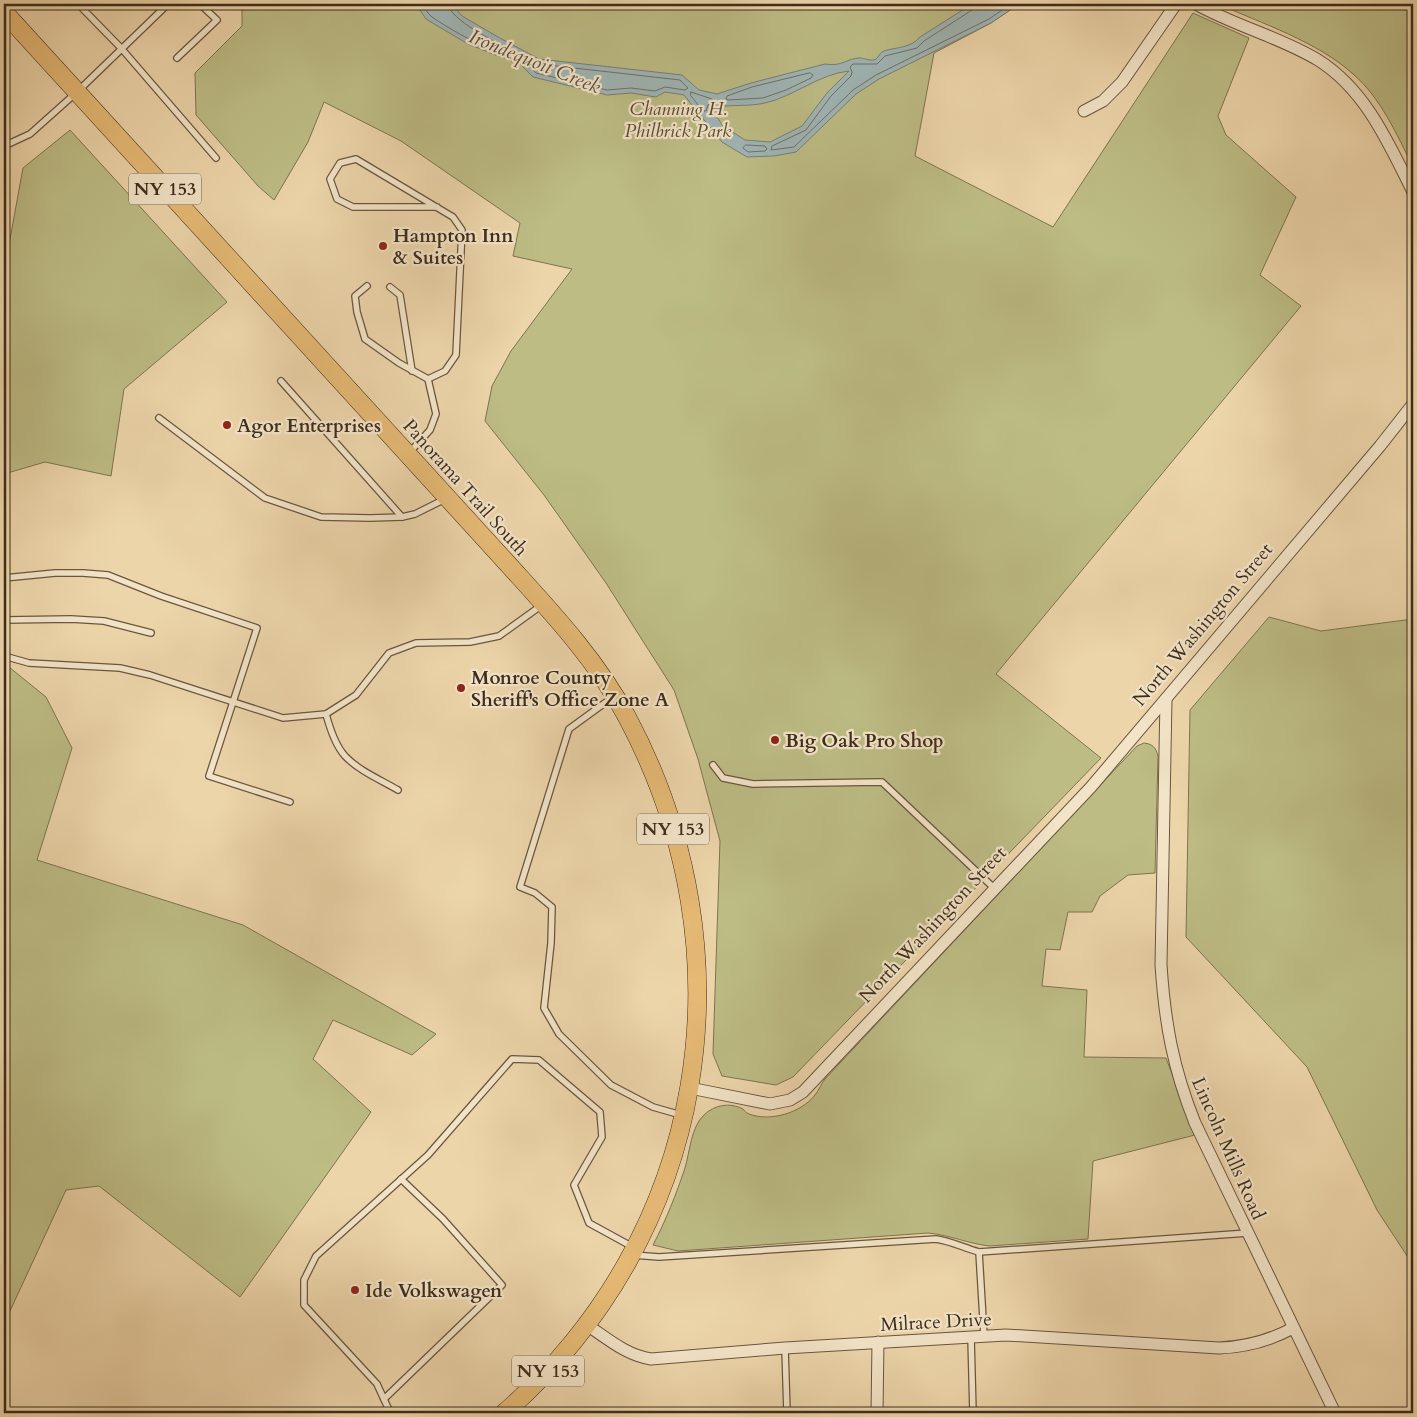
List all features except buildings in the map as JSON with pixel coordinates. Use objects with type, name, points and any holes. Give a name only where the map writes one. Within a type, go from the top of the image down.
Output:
[{"type":"main road","name":"Panorama Trail South","points":[[4,12],[544,604],[580,647],[614,695],[648,759],[666,805],[680,851],[690,897],[696,943],[698,982],[697,1022],[690,1088]]},
{"type":"main road","name":"NY 153","points":[[504,1413],[543,1376],[587,1325],[633,1252],[664,1181],[690,1088]]},
{"type":"street","points":[[1084,111],[1103,101],[1122,82],[1176,4]]},
{"type":"street","points":[[1196,4],[1305,53],[1341,78],[1373,116],[1413,192]]},
{"type":"street","name":"North Washington Street","points":[[690,1088],[770,1104],[790,1100],[803,1092],[1091,787],[1380,446],[1413,404]]},
{"type":"street","name":"Lincoln Mills Road","points":[[1166,699],[1161,965],[1168,1034],[1184,1094],[1195,1123],[1331,1412]]},
{"type":"street","name":"Milrace Drive","points":[[587,1325],[623,1350],[651,1359],[785,1348],[1006,1335],[1219,1348],[1240,1347],[1278,1336],[1293,1328]]},
{"type":"street","points":[[877,1413],[878,1342]]},
{"type":"lane","points":[[78,4],[121,48],[216,158]]},
{"type":"lane","points":[[4,146],[30,134],[77,92],[168,4]]},
{"type":"lane","points":[[178,58],[218,20],[200,4]]},
{"type":"lane","points":[[428,379],[445,371],[456,356],[462,230],[453,216],[356,159],[340,163],[330,179],[337,199],[353,207],[437,207]]},
{"type":"lane","points":[[367,286],[355,296],[357,312],[365,339],[398,363],[428,379],[436,414],[430,430],[408,455]]},
{"type":"lane","points":[[390,287],[400,295],[412,370]]},
{"type":"lane","points":[[282,381],[402,517]]},
{"type":"lane","points":[[159,418],[265,498],[321,517],[402,517],[415,514],[447,498]]},
{"type":"lane","points":[[4,578],[55,573],[108,575],[161,596],[257,628],[208,776],[290,802]]},
{"type":"lane","points":[[4,656],[29,663],[120,668],[150,675],[283,718],[326,714],[356,695],[389,653],[416,643],[470,642],[499,636],[544,604]]},
{"type":"lane","points":[[4,620],[72,619],[104,621],[151,633]]},
{"type":"lane","points":[[614,695],[569,729],[520,887],[535,893],[552,907],[551,943],[544,1008],[559,1034],[611,1085],[653,1107],[683,1116]]},
{"type":"lane","points":[[326,714],[332,736],[345,756],[366,772],[398,790]]},
{"type":"lane","points":[[713,765],[723,778],[753,784],[882,782],[995,889]]},
{"type":"lane","points":[[393,1413],[384,1399],[378,1384],[304,1305],[304,1280],[316,1256],[428,1155],[512,1058],[539,1060],[600,1112],[602,1137],[574,1185],[589,1223],[633,1252],[658,1257],[936,1239],[980,1252],[1248,1233]]},
{"type":"lane","points":[[384,1399],[502,1285],[434,1211],[401,1179]]},
{"type":"lane","points":[[980,1252],[984,1336]]},
{"type":"lane","points":[[971,1337],[974,1413]]},
{"type":"lane","points":[[785,1348],[788,1413]]},
{"type":"green space","name":"Channing H. Philbrick Park","points":[[242,4],[1019,4],[991,23],[934,53],[915,156],[1053,227],[1193,13],[1249,38],[1218,116],[1226,135],[1296,197],[1260,275],[1301,306],[996,674],[1101,758],[793,1077],[776,1085],[722,1076],[713,1054],[720,841],[698,759],[674,690],[606,583],[544,495],[485,421],[492,386],[511,351],[572,269],[513,256],[520,223],[401,141],[324,102],[308,142],[274,200],[258,186],[196,115],[195,73],[242,26]]},
{"type":"green space","points":[[1218,4],[1413,4],[1413,167],[1380,106],[1372,94],[1353,74],[1323,52],[1306,43]]},
{"type":"green space","points":[[70,130],[227,302],[124,389],[111,476],[45,462],[4,474],[4,257],[8,250],[23,168]]},
{"type":"green space","points":[[1269,617],[1321,631],[1413,619],[1413,1265],[1377,1210],[1307,1067],[1186,937],[1190,710]]},
{"type":"green space","points":[[4,663],[46,697],[72,748],[37,860],[243,925],[436,1034],[412,1055],[333,1020],[313,1059],[371,1112],[240,1297],[99,1186],[66,1190],[4,1324]]},
{"type":"green space","points":[[1144,743],[1154,747],[1158,756],[1155,873],[1128,875],[1100,896],[1092,912],[1068,912],[1060,950],[1046,949],[1042,986],[1087,990],[1084,1057],[1166,1058],[1195,1135],[1093,1161],[1088,1239],[990,1246],[928,1233],[678,1251],[653,1245],[678,1188],[696,1126],[704,1115],[712,1109],[728,1105],[743,1109],[748,1114],[766,1117],[785,1114],[802,1107],[816,1093],[825,1079],[1137,746]]},
{"type":"water","name":"Irondequoit Creek","points":[[416,4],[452,4],[462,16],[539,59],[682,75],[699,90],[717,94],[825,64],[831,65],[856,58],[874,60],[884,51],[904,47],[916,41],[972,4],[1019,4],[991,23],[879,79],[856,94],[796,152],[774,156],[747,157],[722,142],[684,95],[665,92],[656,97],[631,93],[607,95],[533,77],[518,62],[468,44],[426,19]],"holes":[[[849,71],[827,93],[802,126],[770,142],[745,140],[723,126],[711,108],[765,103],[776,100],[827,76]]]},
{"type":"place","name":"Hampton Inn & Suites","points":[[383,246]]},
{"type":"place","name":"Agor Enterprises","points":[[227,425]]},
{"type":"place","name":"Monroe County Sheriff's Office Zone A","points":[[461,688]]},
{"type":"place","name":"Big Oak Pro Shop","points":[[775,740]]},
{"type":"place","name":"Ide Volkswagen","points":[[355,1290]]}]
